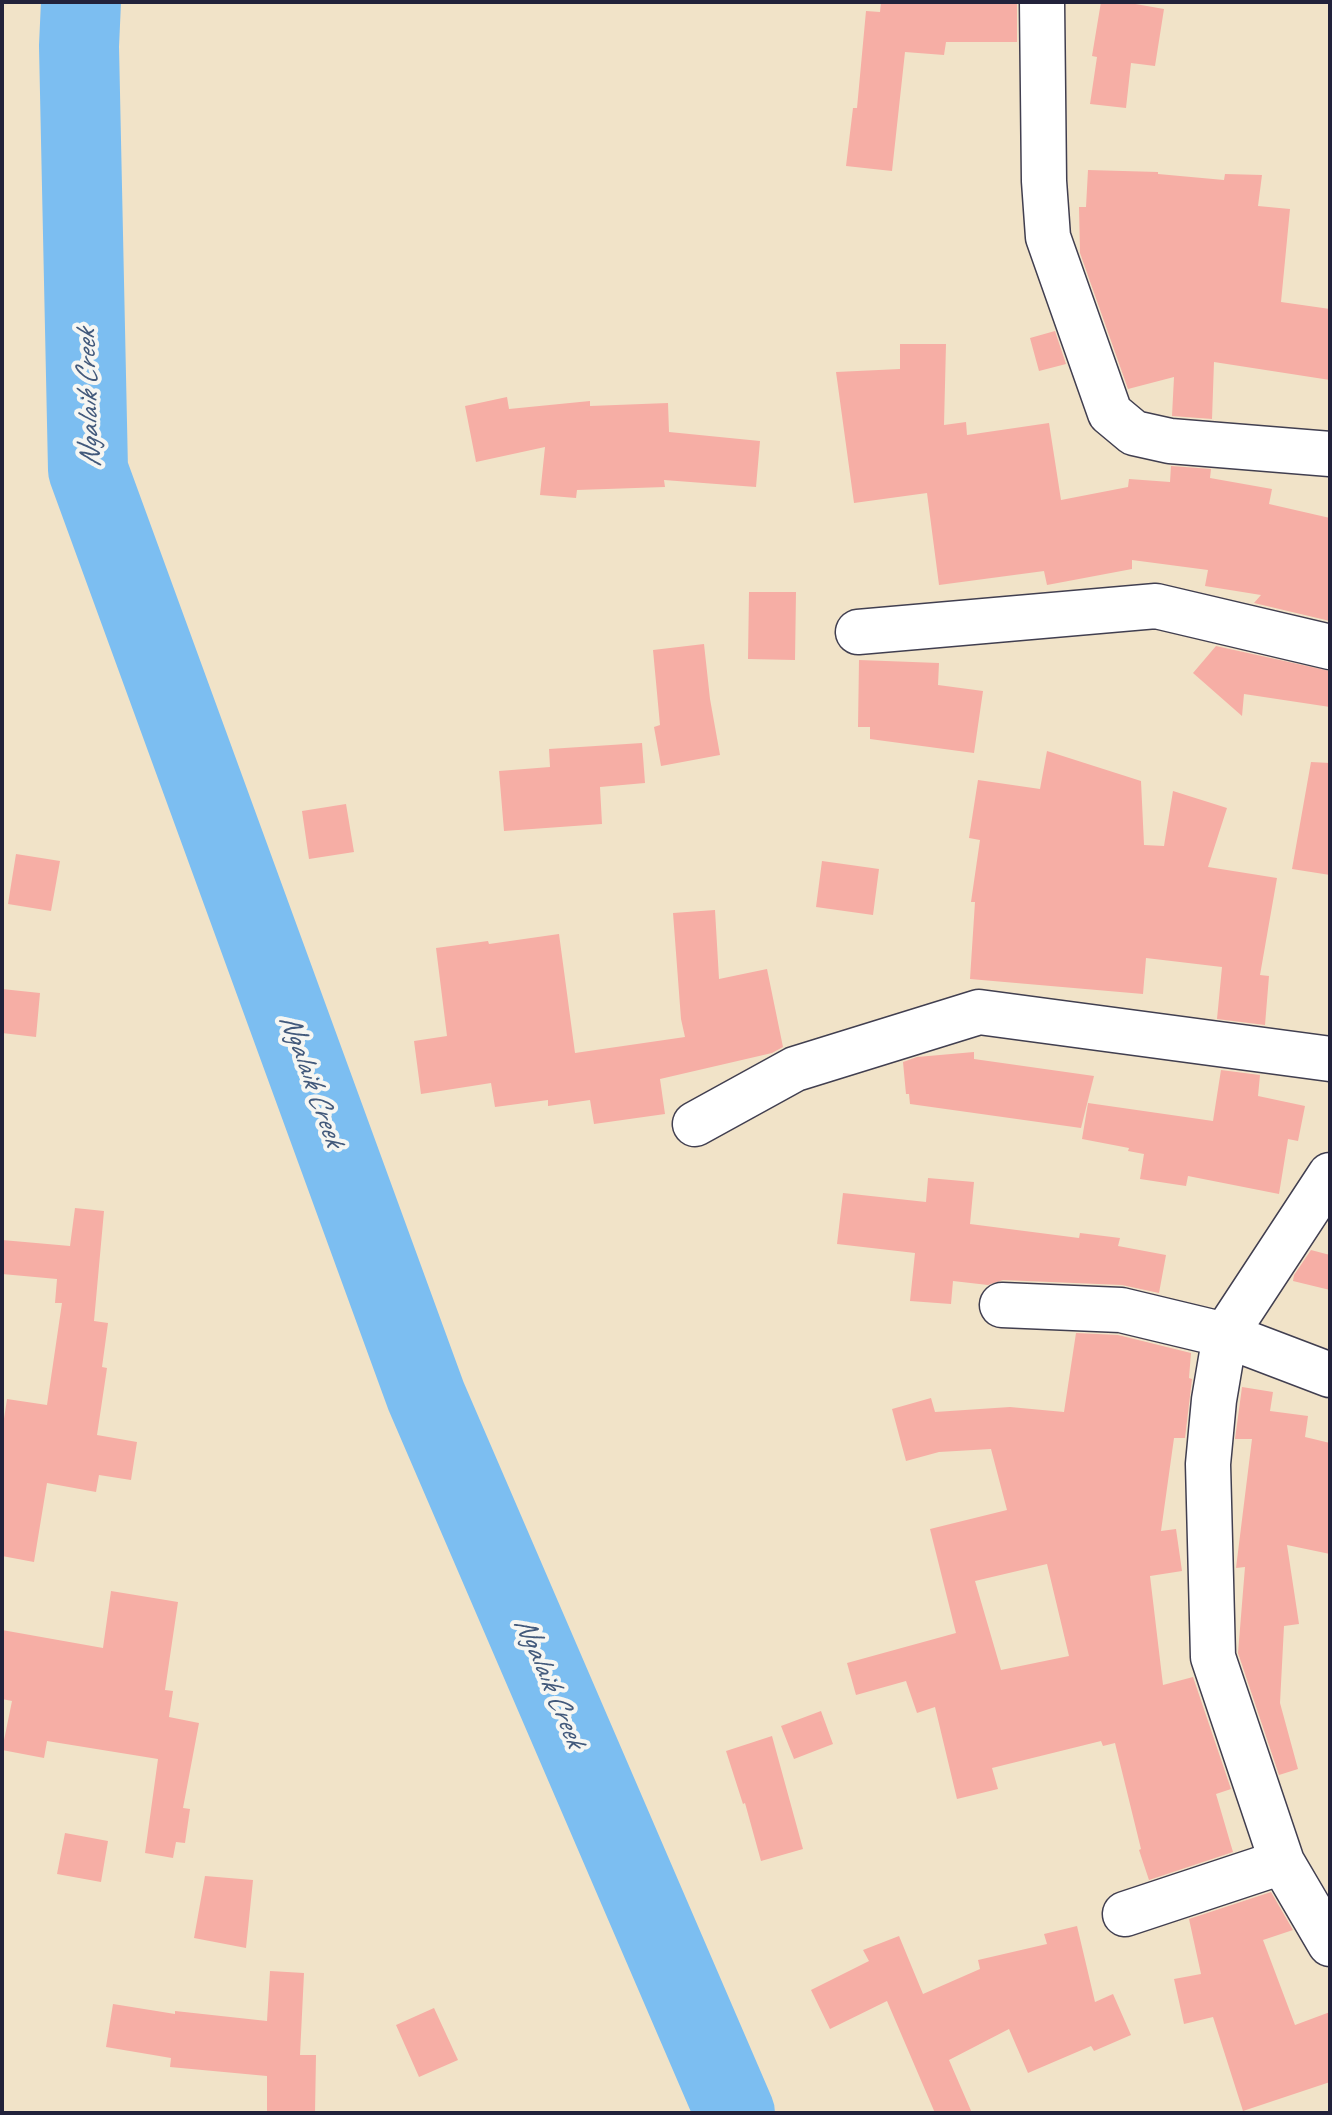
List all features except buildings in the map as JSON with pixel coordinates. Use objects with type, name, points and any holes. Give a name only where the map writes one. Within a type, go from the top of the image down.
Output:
[{"type":"street","points":[[1042,2],[1044,181],[1048,237],[1110,413],[1134,433],[1170,441],[1330,454]]},
{"type":"street","points":[[858,632],[1156,606],[1330,647]]},
{"type":"street","points":[[695,1124],[795,1069],[979,1012],[1330,1059]]},
{"type":"street","points":[[1330,1175],[1225,1335],[1214,1400],[1208,1464],[1213,1657],[1282,1862],[1330,1944]]},
{"type":"street","points":[[1002,1305],[1121,1310],[1225,1335],[1330,1375]]},
{"type":"street","points":[[1125,1914],[1282,1862]]},
{"type":"waterway","name":"Ngalaik Creek","points":[[81,2],[79,46],[88,470],[426,1396],[735,2113]]}]
